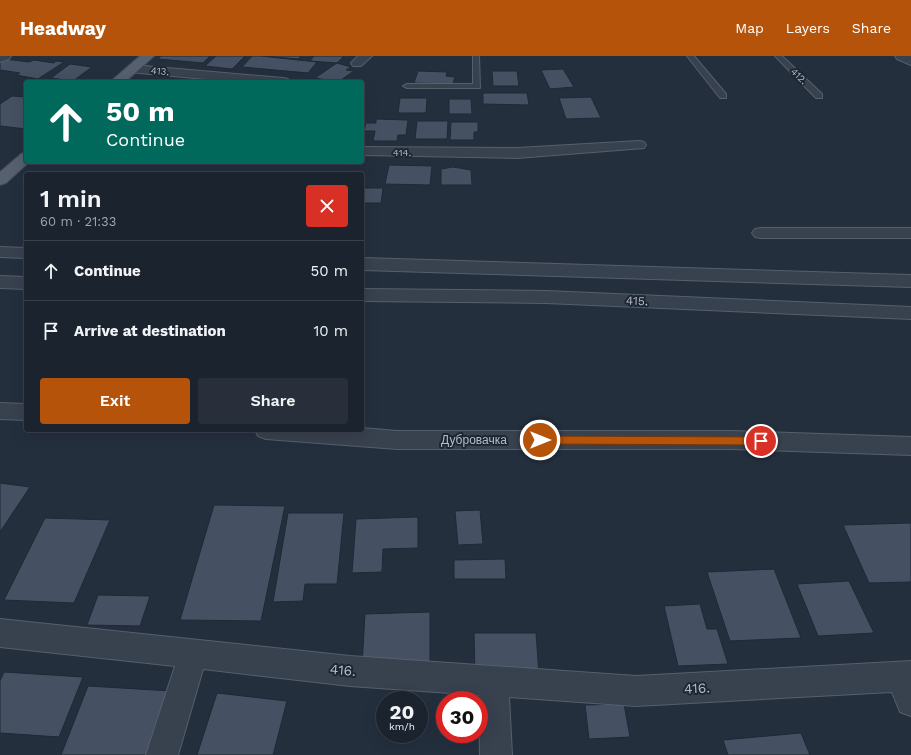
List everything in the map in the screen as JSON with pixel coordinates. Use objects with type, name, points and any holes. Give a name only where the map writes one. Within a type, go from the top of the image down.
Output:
[{"type":"main road","points":[[119,80],[148,56]]},
{"type":"main road","points":[[0,180],[24,159]]},
{"type":"street","points":[[0,58],[5,56]]},
{"type":"street","points":[[901,56],[911,61]]},
{"type":"street","name":"413.","points":[[133,69],[259,80]]},
{"type":"street","name":"414.","points":[[364,151],[517,153],[639,145]]},
{"type":"street","points":[[761,233],[911,233]]},
{"type":"street","points":[[0,252],[24,253]]},
{"type":"street","points":[[364,264],[690,272],[911,281]]},
{"type":"street","points":[[0,282],[24,283]]},
{"type":"street","name":"415.","points":[[364,295],[546,297],[911,313]]},
{"type":"street","points":[[0,411],[24,412]]},
{"type":"street","name":"Дубровачка","points":[[292,432],[397,440],[731,440],[911,446]]},
{"type":"street","name":"416.","points":[[0,633],[350,671],[636,691],[907,685]]},
{"type":"street","points":[[162,755],[193,654]]},
{"type":"street","points":[[494,681],[496,755]]},
{"type":"lane","points":[[407,86],[478,86],[476,56]]},
{"type":"lane","points":[[690,56],[723,96]]},
{"type":"lane","name":"412.","points":[[778,56],[819,96]]},
{"type":"building","points":[[161,56],[210,56],[203,63],[158,59]]},
{"type":"building","points":[[216,56],[245,56],[232,69],[205,66]]},
{"type":"building","points":[[252,56],[317,62],[308,73],[242,67]]},
{"type":"building","points":[[301,56],[298,59],[274,57]]},
{"type":"building","points":[[314,56],[344,56],[337,63],[310,61]]},
{"type":"building","points":[[5,59],[29,62],[34,60],[54,63],[56,61],[64,62],[38,79],[16,75],[20,73],[0,70],[0,62]]},
{"type":"building","points":[[337,63],[351,67],[346,70],[354,71],[341,80],[315,78]]},
{"type":"building","points":[[70,64],[92,67],[74,80],[51,78]]},
{"type":"building","points":[[563,69],[574,87],[550,89],[541,70]]},
{"type":"building","points":[[418,71],[447,72],[446,76],[455,77],[453,84],[414,83]]},
{"type":"building","points":[[492,71],[517,71],[519,86],[493,86]]},
{"type":"building","points":[[483,93],[527,93],[529,105],[483,104]]},
{"type":"building","points":[[12,96],[24,97],[24,129],[0,126],[0,104]]},
{"type":"building","points":[[591,97],[601,118],[566,119],[559,98]]},
{"type":"building","points":[[400,98],[427,98],[426,113],[398,113]]},
{"type":"building","points":[[449,99],[471,99],[472,114],[449,114]]},
{"type":"building","points":[[376,119],[408,120],[406,135],[398,135],[397,141],[373,141],[375,131],[364,131],[366,123],[376,123]]},
{"type":"building","points":[[417,121],[448,121],[447,139],[415,139]]},
{"type":"building","points":[[451,122],[478,122],[478,132],[474,132],[474,140],[450,140]]},
{"type":"building","points":[[389,165],[432,166],[430,185],[385,184]]},
{"type":"building","points":[[453,167],[471,170],[472,185],[441,185],[441,169]]},
{"type":"building","points":[[364,188],[383,188],[381,203],[364,203]]},
{"type":"building","points":[[0,483],[30,487],[0,532]]},
{"type":"building","points":[[214,505],[285,506],[261,621],[180,620]]},
{"type":"building","points":[[480,510],[483,544],[458,545],[455,511]]},
{"type":"building","points":[[288,513],[344,513],[337,584],[305,584],[303,601],[273,602]]},
{"type":"building","points":[[418,517],[418,548],[383,549],[382,572],[352,573],[356,519]]},
{"type":"building","points":[[45,518],[110,520],[74,603],[4,600]]},
{"type":"building","points":[[911,523],[911,582],[869,583],[843,525]]},
{"type":"building","points":[[505,559],[506,579],[454,579],[454,560]]},
{"type":"building","points":[[774,569],[801,638],[730,641],[707,572]]},
{"type":"building","points":[[849,581],[874,633],[818,636],[797,584]]},
{"type":"building","points":[[98,595],[150,596],[140,626],[87,625]]},
{"type":"building","points":[[700,604],[707,629],[717,629],[728,664],[678,666],[664,606]]},
{"type":"building","points":[[430,612],[430,662],[362,665],[365,614]]},
{"type":"building","points":[[474,633],[536,633],[539,674],[475,673]]},
{"type":"building","points":[[4,672],[83,677],[59,737],[0,733],[0,681]]},
{"type":"building","points":[[88,686],[171,691],[150,755],[61,755]]},
{"type":"building","points":[[217,693],[287,701],[273,755],[197,755]]},
{"type":"building","points":[[624,704],[630,737],[589,739],[585,705]]},
{"type":"building","points":[[801,733],[810,755],[728,755],[723,740]]},
{"type":"route","points":[[540,440],[761,441]]}]
